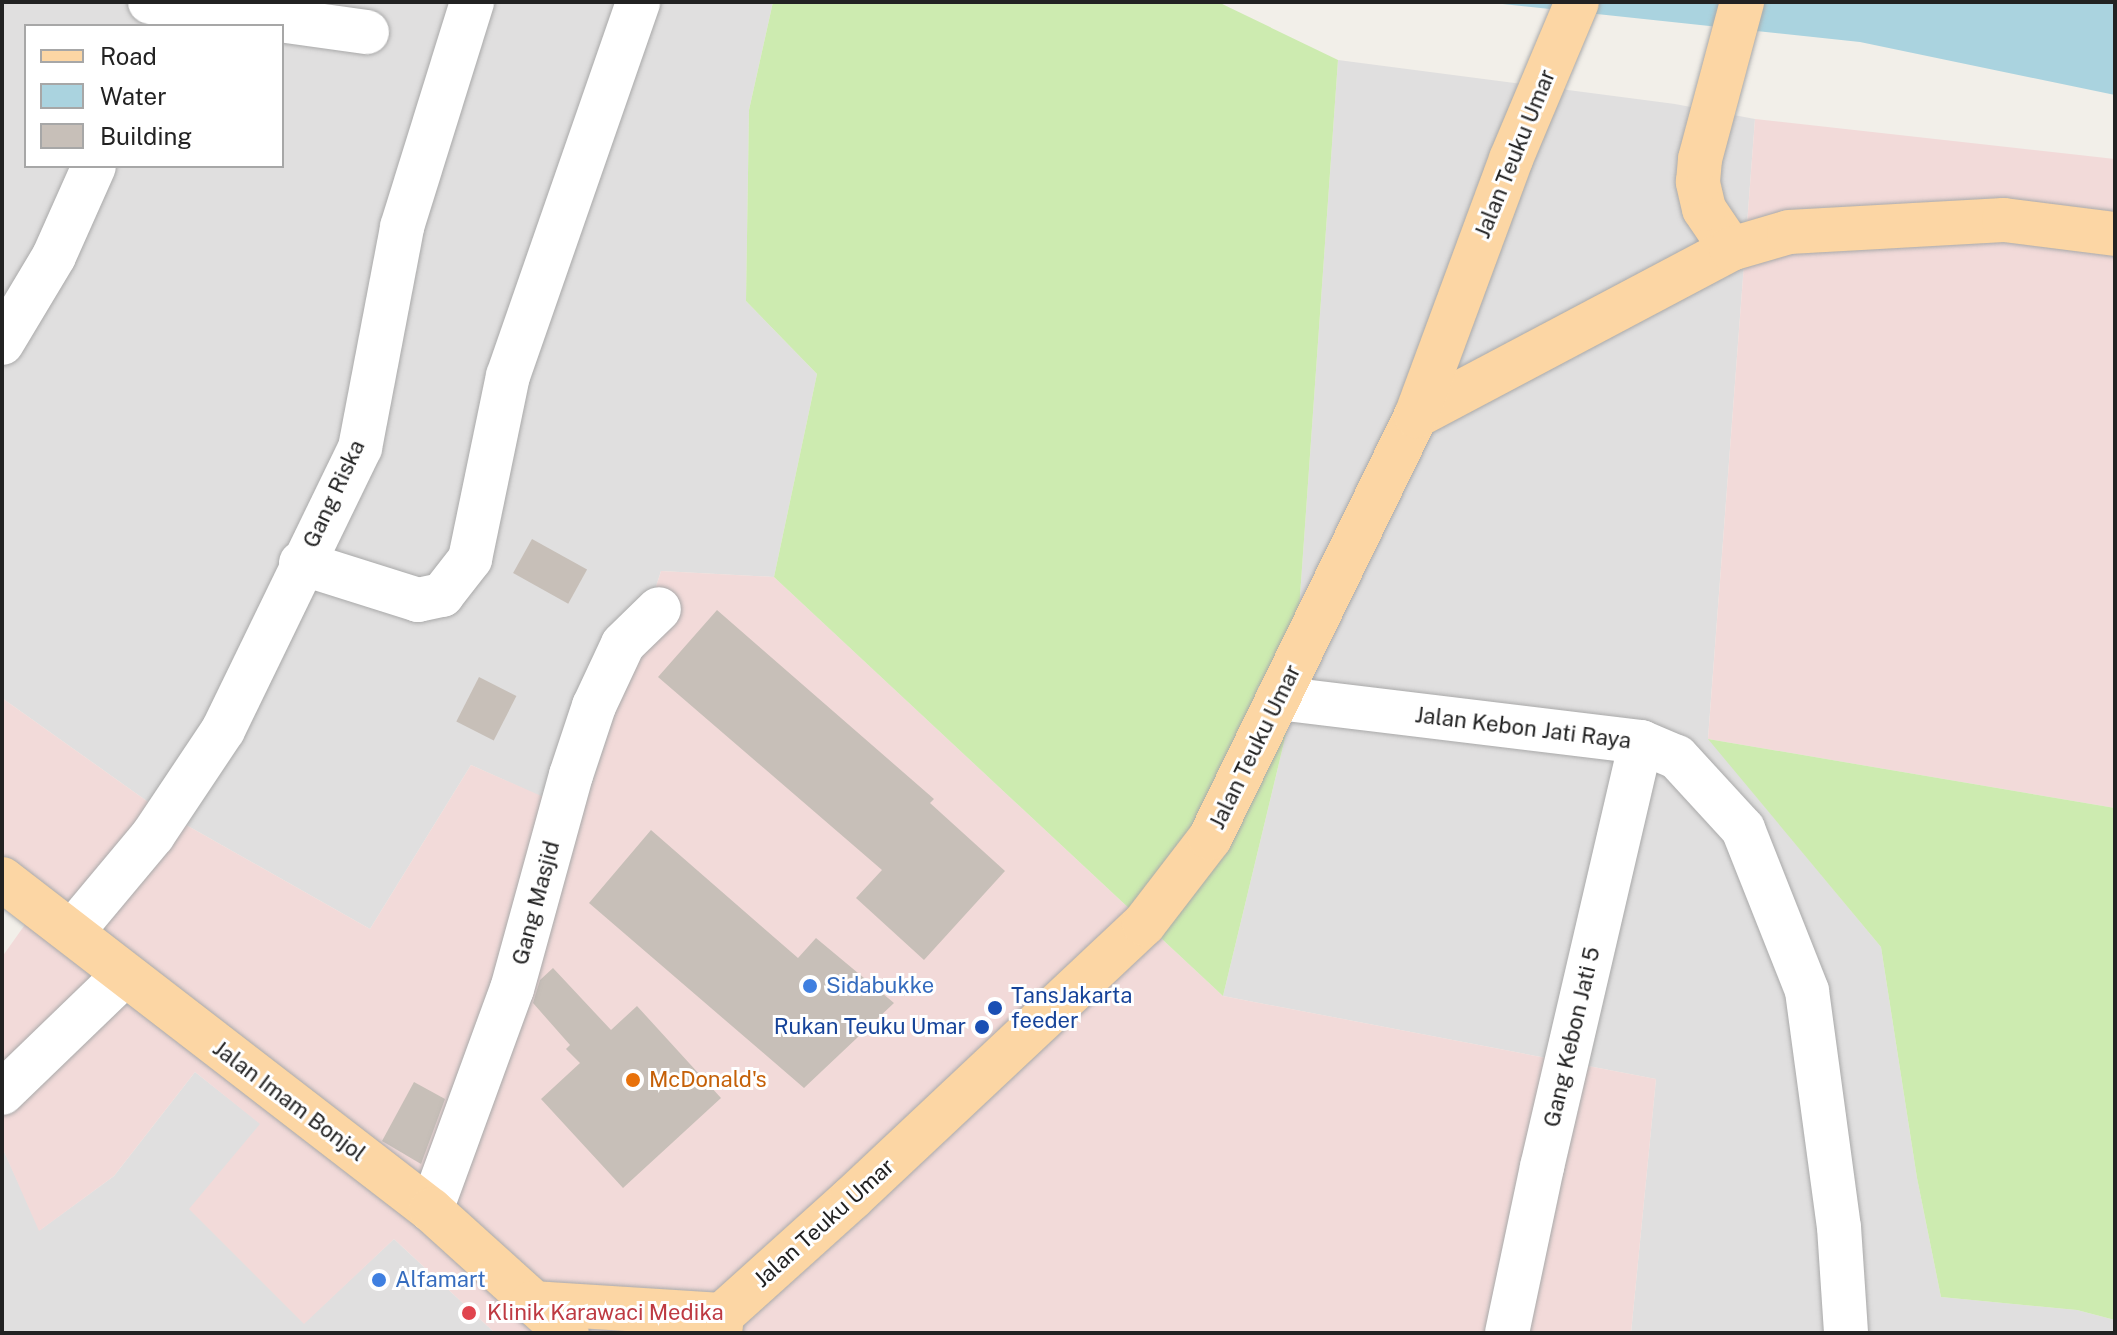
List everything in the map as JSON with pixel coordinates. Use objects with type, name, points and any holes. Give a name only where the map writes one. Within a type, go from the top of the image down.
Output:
[{"type":"main road","name":"Jalan Teuku Umar","points":[[715,1327],[1144,924],[1210,838],[1416,416],[1511,159],[1577,2]]},
{"type":"main road","points":[[1731,249],[1704,209],[1698,182],[1742,2]]},
{"type":"main road","points":[[1416,416],[1731,249],[1789,232],[2004,220],[2115,234]]},
{"type":"main road","name":"Jalan Imam Bonjol","points":[[2,879],[431,1210],[567,1333]]},
{"type":"main road","points":[[532,1303],[715,1327]]},
{"type":"street","name":"Gang Riska","points":[[72,932],[153,835],[223,730],[301,563],[360,448],[402,227],[472,2]]},
{"type":"street","points":[[301,563],[418,600],[442,595],[470,559],[508,376],[638,2]]},
{"type":"street","points":[[158,9],[367,32]]},
{"type":"street","points":[[2,343],[54,256],[93,168]]},
{"type":"street","name":"Gang Masjid","points":[[431,1210],[512,989],[571,775],[594,706],[623,644],[659,609]]},
{"type":"street","name":"Jalan Kebon Jati Raya","points":[[1278,698],[1641,742],[1677,757],[1743,829],[1807,991],[1839,1227],[1846,1333]]},
{"type":"street","name":"Gang Kebon Jati 5","points":[[1507,1333],[1542,1167],[1641,742]]},
{"type":"street","points":[[2,1093],[124,975]]},
{"type":"shaded area","points":[[2,2],[773,2],[749,110],[746,301],[817,374],[774,577],[661,571],[582,815],[471,765],[370,929],[158,809],[2,698]]},
{"type":"shaded area","points":[[1338,60],[1675,104],[1755,119],[1708,738],[1881,947],[1917,1178],[1941,1297],[2077,1310],[2115,1320],[2115,1333],[1631,1333],[1656,1079],[1223,996],[1292,709]]},
{"type":"shaded area","points":[[1755,119],[2115,159],[2115,808],[1708,739]]},
{"type":"shaded area","points":[[661,571],[774,577],[1223,996],[1656,1079],[1631,1333],[495,1333],[394,1239],[304,1324],[189,1209],[260,1124],[195,1072],[114,1176],[39,1231],[2,1147],[2,957],[29,919],[2,901],[2,698],[158,809],[370,929],[471,765],[582,814]]},
{"type":"shaded area","points":[[195,1072],[261,1124],[304,1323],[394,1239],[495,1333],[2,1333],[2,1147],[40,1230],[114,1176]]},
{"type":"green space","points":[[773,2],[1218,2],[1338,60],[1292,709],[1223,996],[774,577],[817,374],[746,301],[749,110]]},
{"type":"green space","points":[[1708,739],[2115,808],[2115,1320],[2077,1310],[1941,1297],[1917,1178],[1881,947]]},
{"type":"water","points":[[1484,2],[2115,2],[2115,95],[1860,42]]},
{"type":"building","points":[[532,539],[587,570],[568,604],[513,573]]},
{"type":"building","points":[[717,610],[934,799],[930,803],[1005,871],[924,960],[856,898],[882,870],[658,677]]},
{"type":"building","points":[[479,677],[516,696],[494,741],[456,722]]},
{"type":"building","points":[[651,830],[798,958],[816,938],[894,1003],[804,1088],[589,903]]},
{"type":"building","name":"McDonald's","points":[[553,968],[611,1030],[637,1006],[721,1098],[623,1188],[541,1099],[580,1063],[566,1049],[570,1045],[533,1003],[540,980]]},
{"type":"building","points":[[414,1082],[445,1099],[421,1164],[382,1141]]},
{"type":"place","name":"Sidabukke","points":[[810,986]]},
{"type":"place","name":"TansJakarta feeder","points":[[995,1008]]},
{"type":"place","name":"Rukan Teuku Umar","points":[[982,1027]]},
{"type":"place","name":"McDonald's","points":[[633,1080]]},
{"type":"place","name":"Alfamart","points":[[379,1280]]},
{"type":"place","name":"Klinik Karawaci Medika","points":[[469,1313]]}]
